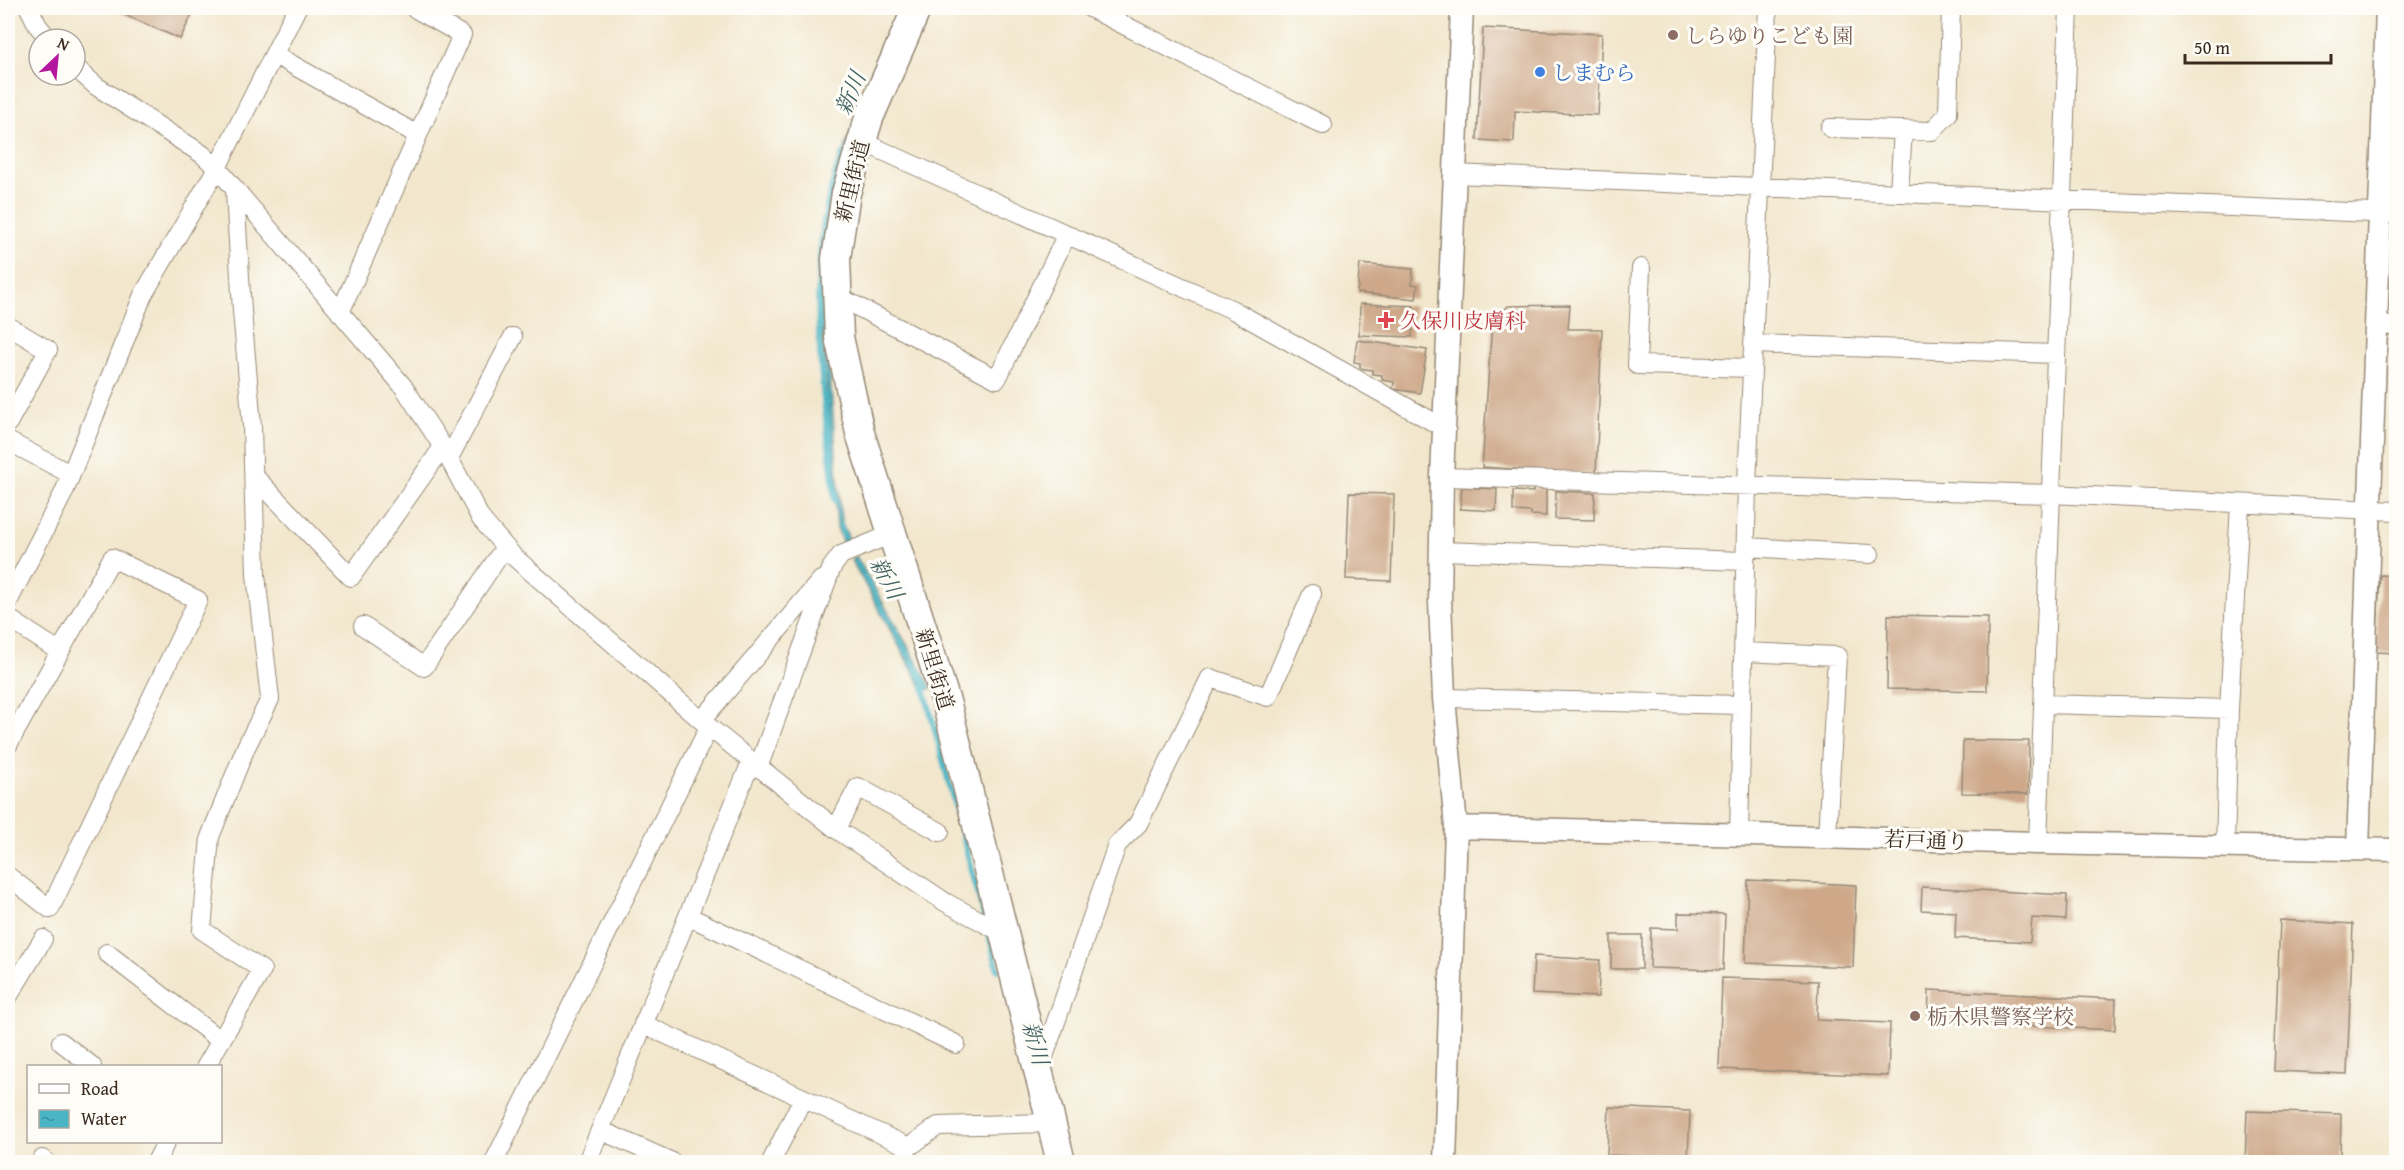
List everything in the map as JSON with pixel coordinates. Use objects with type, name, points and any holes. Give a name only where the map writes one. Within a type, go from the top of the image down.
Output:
[{"type":"main road","name":"新里街道","points":[[917,8],[861,141],[848,185],[836,259],[840,338],[860,433],[947,705],[999,932],[1038,1072],[1043,1123],[1061,1162]]},
{"type":"street","points":[[29,8],[39,27]]},
{"type":"street","points":[[8,602],[14,574],[70,474],[143,295],[217,168],[297,8]]},
{"type":"street","points":[[340,313],[462,35],[414,8]]},
{"type":"street","points":[[1090,8],[1323,125]]},
{"type":"street","points":[[1445,1162],[1456,827],[1440,632],[1442,477],[1462,8]]},
{"type":"street","points":[[1739,835],[1747,484],[1768,8]]},
{"type":"street","points":[[1830,128],[1932,131],[1948,114],[1951,8]]},
{"type":"street","points":[[2038,843],[2069,8]]},
{"type":"street","points":[[2358,849],[2370,510],[2386,326],[2387,8]]},
{"type":"street","points":[[275,55],[418,135]]},
{"type":"street","points":[[87,78],[96,86],[202,154],[217,168],[403,386],[446,453],[481,519],[505,547],[705,724],[836,829],[945,902],[999,932]]},
{"type":"street","points":[[1899,192],[1903,130]]},
{"type":"street","points":[[861,141],[1233,310],[1444,428]]},
{"type":"street","points":[[1454,174],[2062,198],[2388,214]]},
{"type":"street","points":[[207,1065],[262,970],[202,930],[210,837],[246,747],[270,699],[256,575],[252,426],[235,191]]},
{"type":"street","points":[[837,296],[997,379],[1066,234]]},
{"type":"street","points":[[1641,268],[1636,365],[1752,368]]},
{"type":"street","points":[[8,326],[48,350],[8,423]]},
{"type":"street","points":[[254,476],[351,577],[446,453],[513,337]]},
{"type":"street","points":[[1753,344],[2056,354]]},
{"type":"street","points":[[8,441],[70,474]]},
{"type":"street","points":[[1442,477],[2051,494],[2397,510]]},
{"type":"street","points":[[2225,846],[2229,709],[2240,504]]},
{"type":"street","points":[[494,1162],[705,724],[837,560],[860,547],[892,534]]},
{"type":"street","points":[[363,626],[424,667],[505,547]]},
{"type":"street","points":[[1441,552],[1870,554]]},
{"type":"street","points":[[8,745],[112,558],[198,600],[50,909],[8,876]]},
{"type":"street","points":[[587,1162],[688,916],[754,765],[837,560]]},
{"type":"street","points":[[1038,1072],[1117,845],[1138,824],[1210,678],[1268,697],[1312,594]]},
{"type":"street","points":[[8,618],[60,652]]},
{"type":"street","points":[[1743,652],[1837,656],[1827,837]]},
{"type":"street","points":[[1444,698],[1741,705]]},
{"type":"street","points":[[2043,704],[2229,709]]},
{"type":"street","points":[[836,829],[858,788],[940,832]]},
{"type":"street","name":"若戸通り","points":[[1456,827],[2397,850]]},
{"type":"street","points":[[688,916],[956,1044]]},
{"type":"street","points":[[8,997],[43,939]]},
{"type":"street","points":[[107,953],[221,1041]]},
{"type":"street","points":[[643,1024],[909,1148],[938,1126],[1043,1123]]},
{"type":"street","points":[[61,1042],[91,1065]]},
{"type":"street","points":[[771,1162],[802,1098]]},
{"type":"street","points":[[600,1130],[672,1162]]},
{"type":"street","points":[[156,1162],[166,1143]]},
{"type":"water","points":[[859,108],[827,335],[841,521],[851,543],[844,546],[837,528],[819,278],[824,234],[833,192],[844,149]]},
{"type":"water","points":[[856,556],[932,688],[924,691],[851,559]]},
{"type":"building","points":[[109,8],[195,8],[180,39]]},
{"type":"building","name":"しまむら","points":[[1483,28],[1602,34],[1598,115],[1515,111],[1514,142],[1477,140]]},
{"type":"building","points":[[1360,264],[1413,269],[1412,284],[1418,285],[1416,299],[1357,293]]},
{"type":"building","name":"久保川皮膚科","points":[[1360,304],[1414,306],[1412,337],[1359,335]]},
{"type":"building","points":[[1570,305],[1568,329],[1602,329],[1596,474],[1482,467],[1492,323],[1508,306]]},
{"type":"building","points":[[1357,340],[1427,350],[1420,393],[1393,389],[1394,382],[1382,380],[1382,375],[1372,374],[1372,370],[1360,368],[1360,363],[1354,362]]},
{"type":"building","points":[[1462,487],[1497,489],[1496,511],[1460,509]]},
{"type":"building","points":[[1533,488],[1546,489],[1546,516],[1513,511],[1513,491],[1533,492]]},
{"type":"building","points":[[1556,491],[1595,493],[1594,520],[1555,519]]},
{"type":"building","points":[[1349,493],[1394,494],[1391,581],[1346,579]]},
{"type":"building","points":[[2380,575],[2396,576],[2396,653],[2376,652]]},
{"type":"building","points":[[1888,615],[1988,617],[1987,691],[1887,689]]},
{"type":"building","points":[[1963,740],[2029,741],[2028,794],[1962,793]]},
{"type":"building","points":[[1748,880],[1856,885],[1853,967],[1745,963]]},
{"type":"building","points":[[1922,887],[2067,895],[2066,920],[2032,918],[2030,942],[1955,938],[1956,912],[1921,910]]},
{"type":"building","points":[[1678,913],[1725,914],[1723,970],[1650,968],[1651,928],[1678,929]]},
{"type":"building","points":[[2280,920],[2353,924],[2347,1074],[2274,1071]]},
{"type":"building","points":[[1611,935],[1642,935],[1642,969],[1611,969]]},
{"type":"building","points":[[1534,956],[1600,960],[1598,997],[1532,994]]},
{"type":"building","points":[[1722,978],[1818,981],[1817,1020],[1890,1023],[1888,1076],[1719,1069]]},
{"type":"building","points":[[1929,990],[2116,999],[2115,1030],[1928,1021]]},
{"type":"building","points":[[1609,1107],[1690,1111],[1688,1159],[1607,1155]]},
{"type":"building","points":[[2247,1111],[2341,1114],[2340,1162],[2245,1162]]},
{"type":"waterway","name":"新川","points":[[835,500],[821,370],[819,280],[822,237],[830,194],[843,154]]},
{"type":"waterway","name":"新川","points":[[923,684],[985,920]]},
{"type":"waterway","name":"新川","points":[[988,930],[998,970]]},
{"type":"place","name":"しらゆりこども園","points":[[1673,35]]},
{"type":"place","name":"しまむら","points":[[1540,72]]},
{"type":"place","name":"久保川皮膚科","points":[[1386,320]]},
{"type":"place","name":"栃木県警察学校","points":[[1915,1016]]}]
